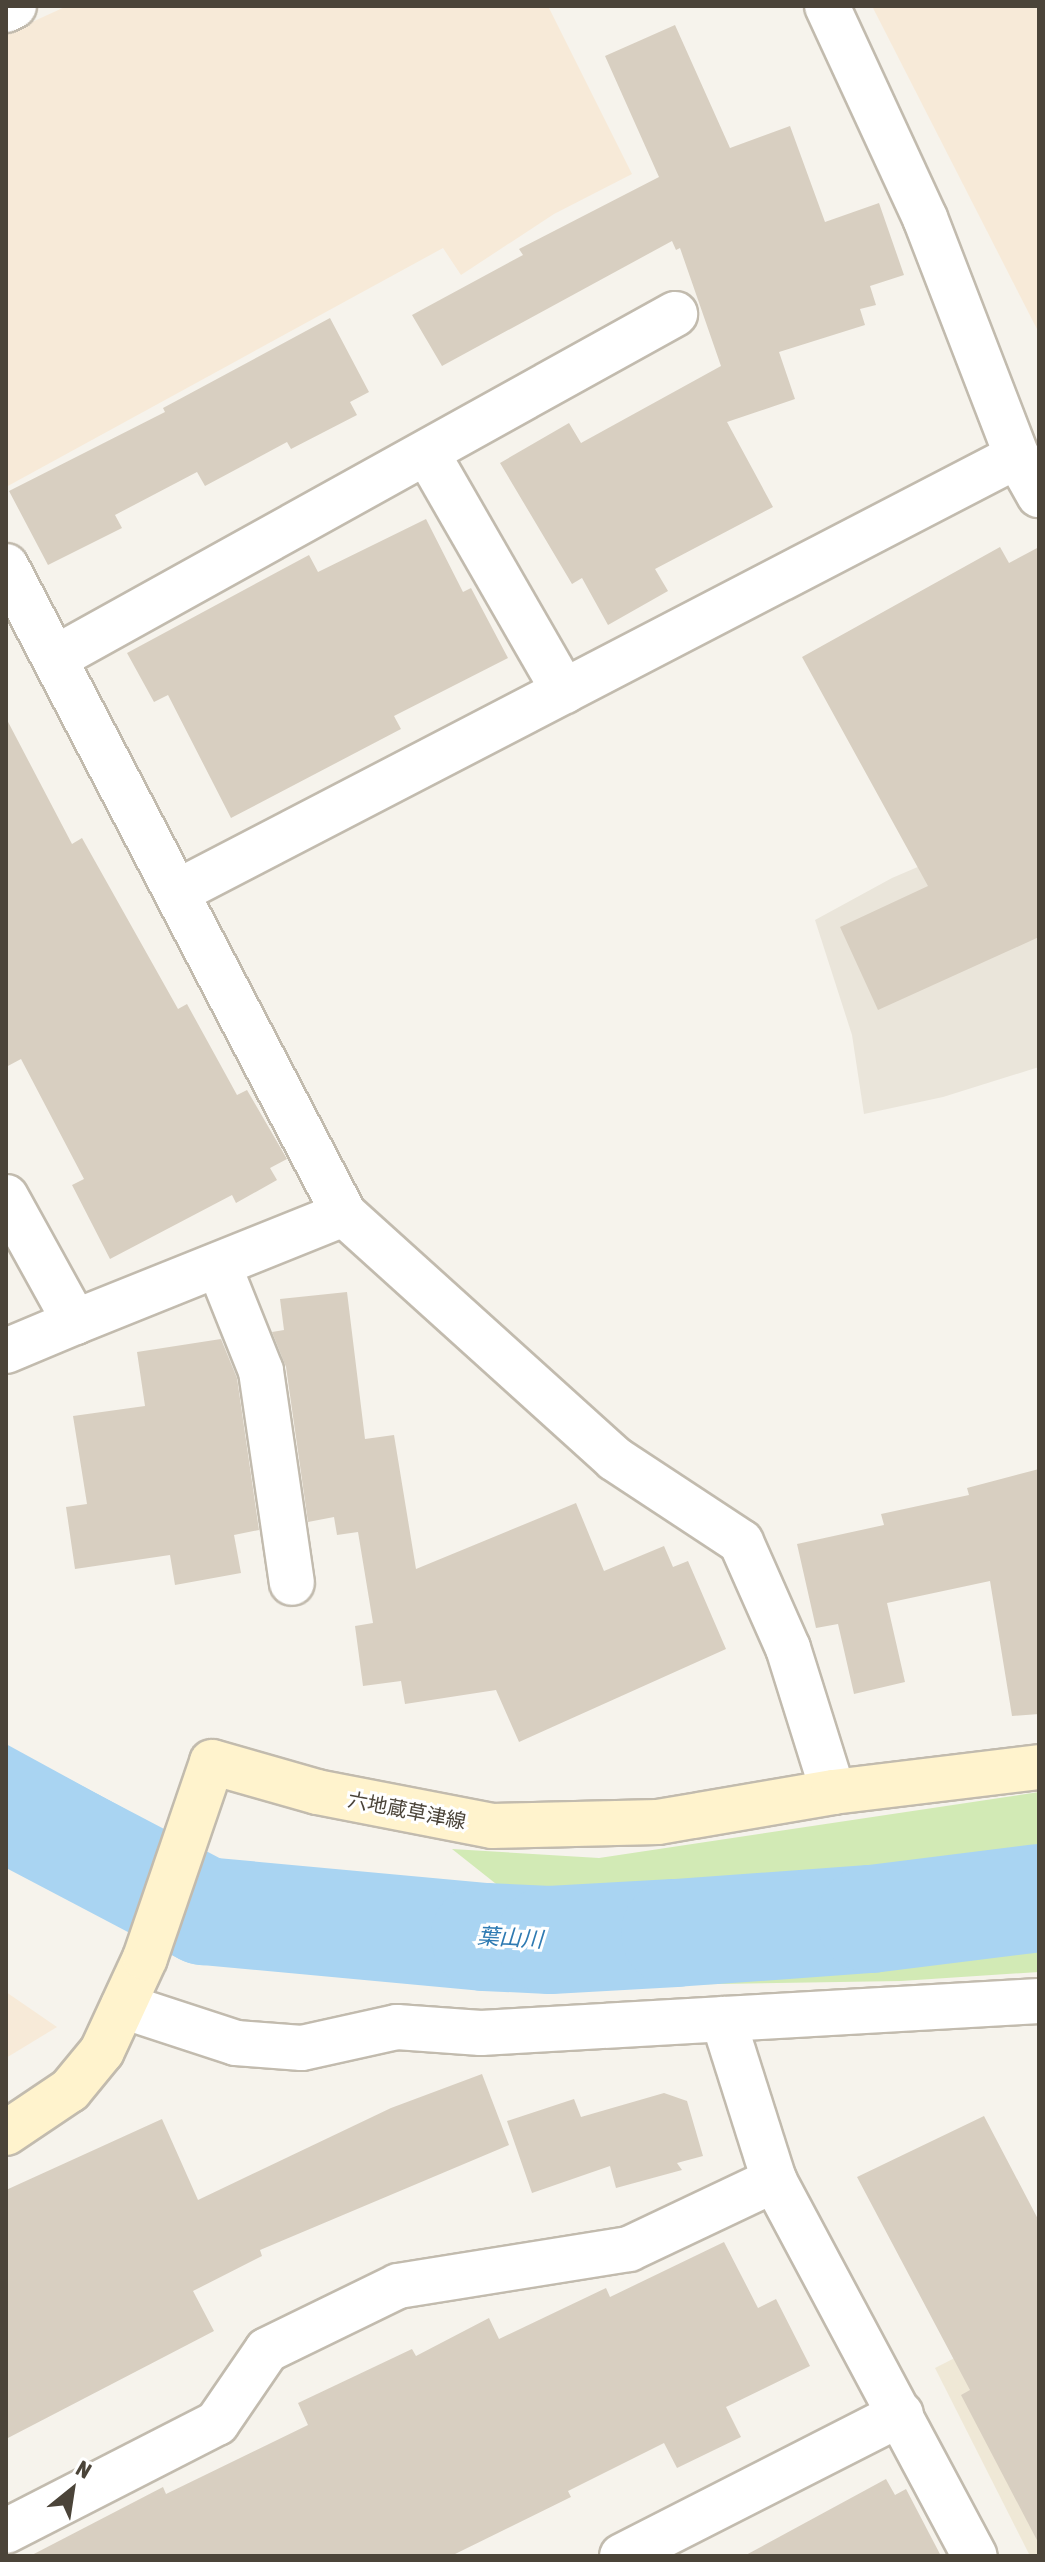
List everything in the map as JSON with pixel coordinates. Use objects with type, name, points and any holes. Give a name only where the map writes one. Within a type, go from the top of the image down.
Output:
[{"type":"main road","name":"六地蔵草津線","points":[[6,2133],[70,2090],[102,2051],[145,1958],[212,1762],[317,1792],[492,1826],[658,1822],[833,1792],[1039,1767]]},
{"type":"street","points":[[6,10],[14,6]]},
{"type":"street","points":[[827,6],[925,218],[1017,456],[1039,495]]},
{"type":"street","points":[[57,657],[675,314]]},
{"type":"street","points":[[427,453],[564,691]]},
{"type":"street","points":[[177,892],[1017,456]]},
{"type":"street","points":[[6,566],[57,657],[344,1214],[615,1459],[741,1542],[788,1648],[833,1792]]},
{"type":"street","points":[[6,1197],[75,1322]]},
{"type":"street","points":[[6,1351],[344,1214]]},
{"type":"street","points":[[219,1266],[261,1371],[292,1583]]},
{"type":"street","points":[[123,2006],[236,2043],[302,2048],[397,2027],[481,2033],[1039,2001]]},
{"type":"street","points":[[723,2019],[774,2180],[975,2556]]},
{"type":"street","points":[[6,2531],[217,2423],[267,2350],[398,2286],[629,2249],[774,2180]]},
{"type":"street","points":[[622,2556],[901,2414]]},
{"type":"shaded area","points":[[67,6],[548,6],[632,174],[554,214],[461,275],[443,248],[6,487],[6,34]]},
{"type":"shaded area","points":[[872,6],[1039,6],[1039,333]]},
{"type":"shaded area","points":[[1039,815],[1039,1067],[943,1097],[864,1114],[852,1035],[815,920],[892,878]]},
{"type":"shaded area","points":[[6,1992],[57,2027],[6,2058]]},
{"type":"shaded area","points":[[1039,2315],[1039,2556],[1030,2556],[935,2368]]},
{"type":"green space","points":[[1039,1792],[1039,1850],[805,1880],[561,1904],[505,1891],[452,1849],[599,1858]]},
{"type":"green space","points":[[1039,1924],[1039,1972],[901,1981],[542,1987],[538,1962]]},
{"type":"water","points":[[6,1744],[125,1809],[129,1856],[113,1912],[56,1891],[6,1863]]},
{"type":"building","points":[[675,25],[730,148],[790,126],[825,222],[879,203],[904,275],[870,286],[876,305],[860,309],[865,325],[779,352],[795,399],[727,422],[773,507],[655,569],[668,591],[608,625],[582,578],[572,584],[500,463],[569,423],[581,443],[721,366],[680,248],[676,250],[672,241],[442,366],[412,315],[523,255],[519,249],[659,177],[605,56]]},
{"type":"building","points":[[330,318],[369,392],[350,402],[357,415],[291,449],[287,442],[205,486],[197,472],[115,515],[122,528],[48,565],[9,491],[165,412],[163,408]]},
{"type":"building","points":[[426,519],[463,592],[471,588],[508,658],[394,716],[401,729],[231,818],[168,695],[154,702],[127,653],[309,555],[318,572]]},
{"type":"building","points":[[1000,547],[1009,563],[1039,547],[1039,937],[878,1010],[840,927],[928,886],[802,657]]},
{"type":"building","points":[[6,718],[72,844],[82,838],[178,1009],[187,1004],[237,1095],[247,1090],[287,1159],[270,1168],[277,1180],[236,1203],[232,1195],[110,1259],[72,1185],[84,1179],[21,1059],[6,1067]]},
{"type":"building","points":[[347,1292],[365,1439],[394,1435],[416,1569],[576,1503],[604,1571],[664,1546],[673,1567],[688,1561],[726,1649],[519,1742],[496,1690],[405,1704],[401,1681],[363,1686],[355,1626],[373,1623],[358,1532],[337,1535],[334,1517],[308,1522],[286,1367],[272,1332],[284,1330],[280,1299]]},
{"type":"building","points":[[221,1339],[237,1378],[259,1530],[234,1535],[241,1573],[175,1585],[170,1555],[75,1569],[66,1507],[87,1504],[73,1416],[145,1406],[137,1352]]},
{"type":"building","points":[[1039,1469],[1039,1714],[1012,1716],[990,1581],[887,1603],[905,1682],[854,1694],[838,1624],[816,1628],[797,1544],[884,1525],[881,1514],[969,1495],[967,1488]]},
{"type":"building","points":[[482,2074],[509,2145],[260,2250],[262,2256],[193,2291],[214,2331],[6,2439],[6,2190],[162,2119],[198,2200],[391,2108]]},
{"type":"building","points":[[664,2093],[687,2101],[703,2156],[677,2163],[682,2170],[616,2188],[610,2166],[532,2193],[507,2121],[574,2099],[581,2117]]},
{"type":"building","points":[[984,2116],[1039,2221],[1039,2544],[961,2395],[970,2390],[857,2177]]},
{"type":"building","points":[[724,2242],[758,2308],[776,2299],[810,2366],[726,2407],[741,2437],[677,2468],[664,2443],[568,2491],[571,2497],[451,2556],[30,2556],[163,2487],[166,2494],[308,2425],[298,2403],[412,2349],[416,2356],[489,2318],[499,2339],[606,2288],[610,2297]]},
{"type":"building","points":[[886,2479],[895,2495],[906,2489],[941,2556],[744,2556]]},
{"type":"waterway","name":"葉山川","points":[[6,1807],[204,1911],[485,1937],[550,1940],[675,1933],[871,1919],[1039,1898]]}]
